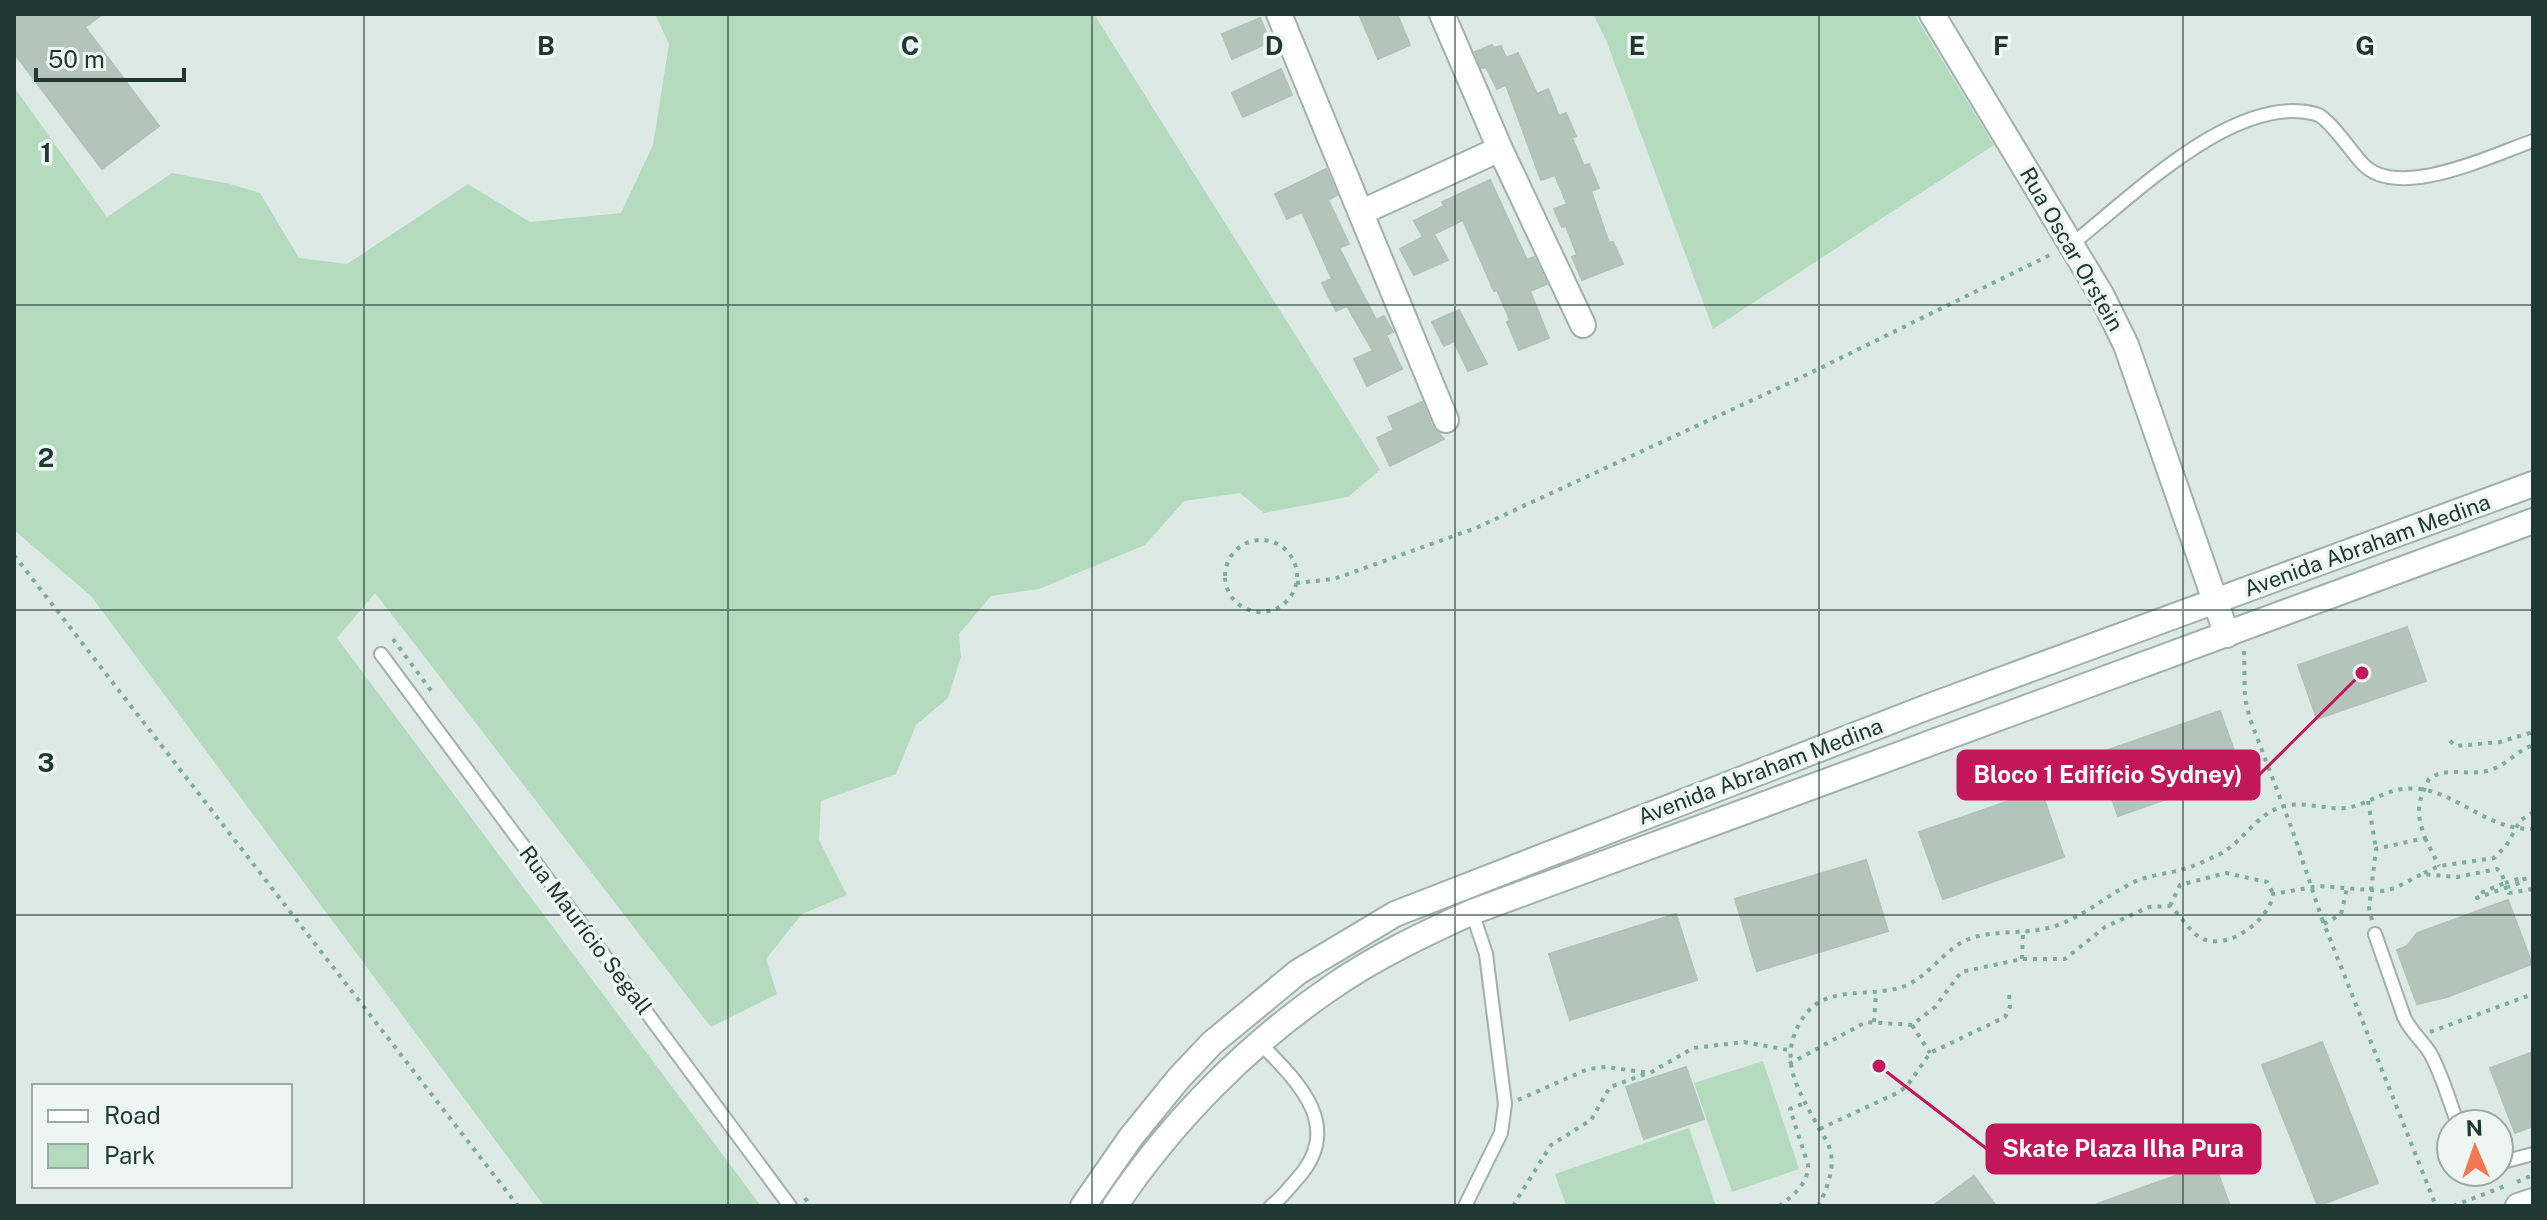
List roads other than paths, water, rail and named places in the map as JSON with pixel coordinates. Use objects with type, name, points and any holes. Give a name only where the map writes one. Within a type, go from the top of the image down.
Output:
[{"type":"street","points":[[1279,14],[1446,420]]},
{"type":"street","points":[[1442,14],[1500,149],[1583,325]]},
{"type":"street","name":"Rua Oscar Orstein","points":[[1932,14],[2072,244],[2126,345],[2215,601],[2234,647]]},
{"type":"street","points":[[1362,212],[1500,149]]},
{"type":"street","name":"Avenida Abraham Medina","points":[[1083,1206],[1105,1170],[1179,1078],[1212,1043],[1298,972],[1395,914],[1930,706],[2533,484]]},
{"type":"street","name":"Avenida Abraham Medina","points":[[1115,1206],[1165,1139],[1259,1042],[1334,986],[1408,943],[1472,912],[2234,647],[2533,521]]},
{"type":"street","points":[[1648,815],[1642,831],[1645,837],[1658,845]]},
{"type":"street","points":[[1608,830],[1616,832],[1623,844],[1623,851],[1615,860]]},
{"type":"street","points":[[2518,1206],[2533,1201]]},
{"type":"lane","points":[[2072,244],[2174,162],[2221,131],[2263,113],[2294,110],[2320,115],[2366,167],[2390,178],[2425,177],[2533,141]]},
{"type":"lane","name":"Rua Maurício Segall","points":[[381,654],[790,1206]]},
{"type":"lane","points":[[1465,1206],[1501,1133],[1505,1104],[1486,954],[1472,912]]},
{"type":"lane","points":[[2375,934],[2404,1017],[2435,1063],[2452,1108]]},
{"type":"lane","points":[[1259,1042],[1303,1091],[1313,1107],[1318,1124],[1318,1142],[1311,1164],[1271,1206]]},
{"type":"place","name":"Bloco 1 Edifício Sydney)","points":[[2362,673]]},
{"type":"place","name":"Skate Plaza Ilha Pura","points":[[1879,1066]]}]
